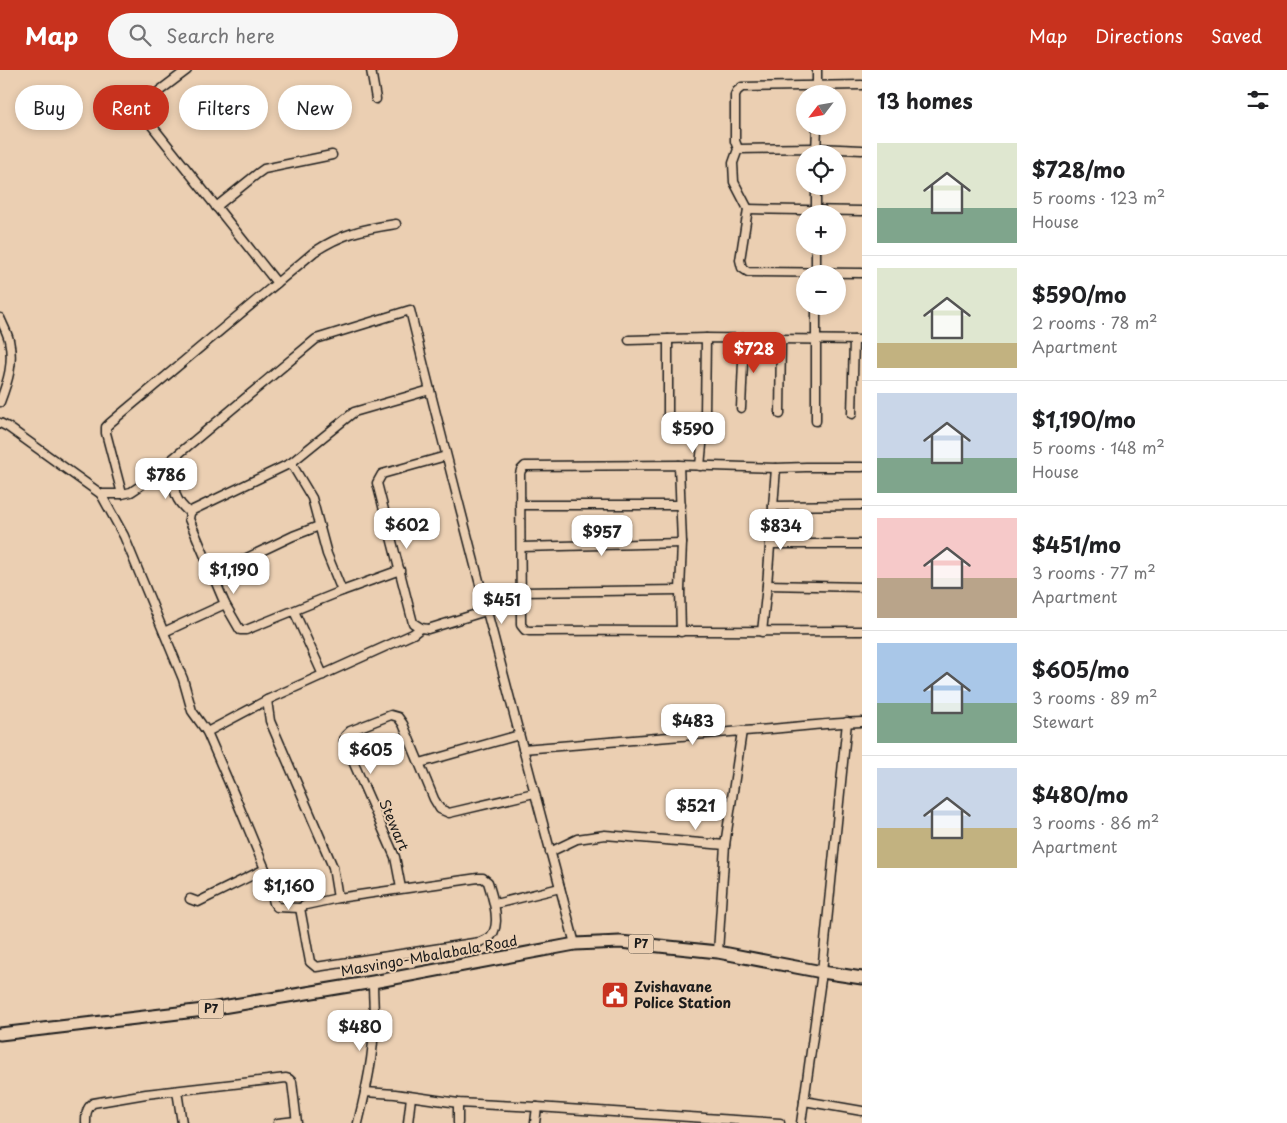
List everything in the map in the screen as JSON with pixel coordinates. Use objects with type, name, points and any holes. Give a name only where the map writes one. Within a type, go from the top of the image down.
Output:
[{"type":"highway","name":"Masvingo-Mbalabala Road","points":[[0,1034],[204,1010],[373,982],[575,944],[620,942],[718,952],[862,978]]},
{"type":"street","points":[[187,70],[145,103],[145,117],[277,283]]},
{"type":"street","points":[[371,70],[376,98]]},
{"type":"street","points":[[817,70],[817,85]]},
{"type":"street","points":[[846,87],[862,85]]},
{"type":"street","points":[[796,89],[742,87],[737,91],[735,95],[735,141],[738,149],[733,164],[734,182],[748,209],[740,260],[742,268],[748,272],[796,273]]},
{"type":"street","points":[[738,149],[796,150]]},
{"type":"street","points":[[846,150],[862,150]]},
{"type":"street","points":[[216,207],[264,169],[332,155]]},
{"type":"street","points":[[748,209],[796,211]]},
{"type":"street","points":[[846,211],[862,211]]},
{"type":"street","points":[[122,494],[106,433],[106,427],[110,423],[314,252],[350,233],[396,224]]},
{"type":"street","points":[[846,273],[862,273]]},
{"type":"street","points":[[101,494],[122,494],[131,492],[140,486],[316,339],[410,310],[486,611],[575,944]]},
{"type":"street","points":[[816,315],[816,421]]},
{"type":"street","points":[[0,318],[9,339],[11,365],[0,402]]},
{"type":"street","points":[[700,466],[704,414],[706,338]]},
{"type":"street","points":[[629,340],[706,338],[858,340],[852,414]]},
{"type":"street","points":[[741,408],[744,338]]},
{"type":"street","points":[[668,339],[668,428],[673,430],[703,429]]},
{"type":"street","points":[[780,414],[781,339]]},
{"type":"street","points":[[400,570],[246,630],[240,630],[225,604],[189,518],[193,510],[291,463],[354,412],[430,390]]},
{"type":"street","points":[[0,423],[101,494],[124,536],[183,679],[192,711],[207,732],[265,869],[274,903],[277,907],[300,908],[338,898],[483,878],[488,882],[495,904],[496,928],[490,938],[480,942],[316,967],[310,962],[308,955],[300,908]]},
{"type":"street","points":[[446,456],[382,474],[377,483],[413,623],[421,628],[428,629],[486,611]]},
{"type":"street","points":[[291,463],[312,498],[327,554],[342,591]]},
{"type":"street","points":[[164,465],[174,470],[174,491],[181,506],[190,514]]},
{"type":"street","points":[[679,465],[682,543],[681,632]]},
{"type":"street","points":[[862,467],[525,466],[520,474],[521,625],[529,632],[642,630],[681,632],[862,631]]},
{"type":"street","points":[[762,632],[776,468]]},
{"type":"street","points":[[520,504],[681,505]]},
{"type":"street","points":[[773,506],[862,505]]},
{"type":"street","points":[[213,574],[293,536],[320,526]]},
{"type":"street","points":[[521,547],[682,543]]},
{"type":"street","points":[[770,544],[862,544]]},
{"type":"street","points":[[767,585],[862,587]]},
{"type":"street","points":[[520,592],[680,590]]},
{"type":"street","points":[[164,632],[225,604]]},
{"type":"street","points":[[294,611],[323,675]]},
{"type":"street","points":[[207,732],[267,700],[413,634],[421,628]]},
{"type":"street","points":[[267,700],[270,721],[333,867],[338,898]]},
{"type":"street","name":"Stewart","points":[[401,888],[395,857],[344,741],[345,736],[350,731],[391,715],[398,717],[420,763]]},
{"type":"street","points":[[802,1123],[822,972],[847,722]]},
{"type":"street","points":[[523,749],[862,722]]},
{"type":"street","points":[[718,952],[725,845],[742,731]]},
{"type":"street","points":[[520,735],[420,763],[434,799],[440,809],[449,813],[534,793]]},
{"type":"street","points":[[550,852],[576,840],[605,835],[725,845]]},
{"type":"street","points":[[190,899],[198,902],[265,869]]},
{"type":"street","points":[[495,904],[560,888]]},
{"type":"street","points":[[358,1123],[365,1092],[373,1035],[373,982]]},
{"type":"street","points":[[86,1123],[86,1111],[92,1103],[146,1094],[286,1078],[292,1082],[296,1122],[278,1123]]},
{"type":"street","points":[[177,1091],[182,1123]]},
{"type":"street","points":[[365,1092],[395,1094],[458,1103],[780,1123]]},
{"type":"street","points":[[408,1123],[411,1097]]},
{"type":"street","points":[[804,1102],[862,1111]]},
{"type":"street","points":[[458,1103],[458,1123]]},
{"type":"street","points":[[535,1123],[537,1107]]},
{"type":"place","name":"Zvishavane Police Station","points":[[615,995]]}]
